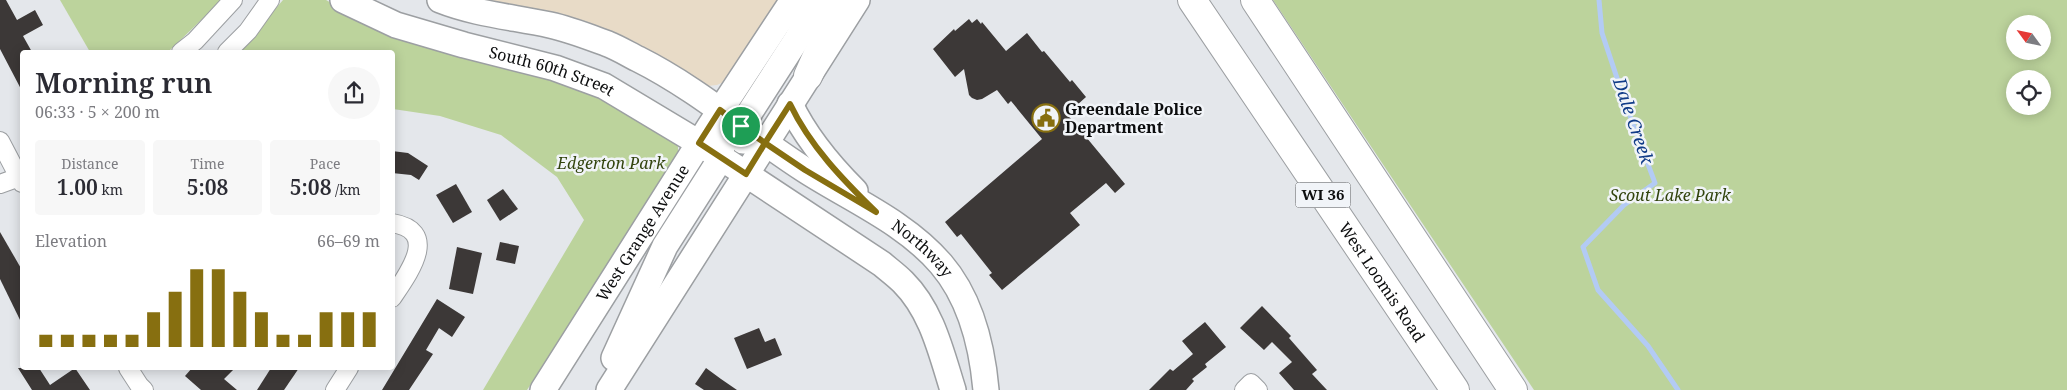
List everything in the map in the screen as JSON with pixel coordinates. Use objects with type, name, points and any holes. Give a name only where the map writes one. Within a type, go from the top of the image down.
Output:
[{"type":"main road","points":[[808,76],[842,0]]},
{"type":"main road","name":"West Loomis Road","points":[[1192,0],[1455,390]]},
{"type":"main road","name":"WI 36","points":[[1255,0],[1513,390]]},
{"type":"street","points":[[184,50],[195,41],[233,0]]},
{"type":"street","points":[[229,50],[248,31],[270,0]]},
{"type":"street","name":"South 60th Street","points":[[343,0],[396,25],[464,45],[555,68],[604,86],[699,143],[746,174]]},
{"type":"street","points":[[440,0],[474,11],[553,26],[610,44],[661,70],[765,143]]},
{"type":"street","name":"West Grange Avenue","points":[[543,390],[720,110],[793,0]]},
{"type":"street","points":[[746,174],[741,126],[798,39],[819,0]]},
{"type":"street","points":[[609,390],[857,0]]},
{"type":"street","points":[[790,104],[804,130],[842,179],[876,212]]},
{"type":"street","points":[[600,390],[665,246],[721,158],[720,110]]},
{"type":"street","points":[[0,141],[17,173],[0,184]]},
{"type":"street","name":"Northway","points":[[765,143],[805,170],[876,212],[910,236],[942,265],[958,290],[975,325],[984,364],[986,390]]},
{"type":"street","points":[[746,174],[882,264],[903,282],[920,303],[934,329],[953,390]]},
{"type":"street","points":[[395,224],[404,226],[416,235],[419,245],[417,255],[395,293]]},
{"type":"street","points":[[129,370],[144,390]]},
{"type":"street","points":[[335,390],[348,370]]},
{"type":"street","points":[[1244,390],[1251,382],[1258,390]]},
{"type":"shaded area","points":[[481,0],[780,0],[728,80],[717,85],[707,86]]},
{"type":"green space","points":[[60,0],[222,0],[170,50],[89,50]]},
{"type":"green space","name":"Edgerton Park","points":[[283,0],[326,0],[378,29],[430,49],[533,74],[607,100],[674,139],[678,147],[678,155],[527,390],[483,390],[584,220],[557,177],[501,135],[440,116],[395,109],[395,50],[240,50]]},
{"type":"green space","name":"Scout Lake Park","points":[[1273,0],[2067,0],[2067,390],[1534,390]]},
{"type":"building","points":[[0,0],[6,0],[17,20],[35,10],[43,25],[23,36],[31,50],[20,50],[20,87],[0,49]]},
{"type":"building","points":[[969,19],[972,23],[977,19],[981,24],[982,22],[1006,51],[1027,33],[1070,82],[1072,80],[1086,97],[1067,114],[1125,184],[1115,193],[1106,183],[1070,213],[1080,225],[1002,290],[989,275],[992,273],[961,234],[957,237],[945,222],[1042,139],[1011,101],[1008,104],[997,90],[982,99],[972,98],[969,95],[964,69],[955,77],[933,49],[954,29],[955,31]]},
{"type":"building","points":[[395,151],[408,153],[428,166],[419,180],[411,175],[395,173]]},
{"type":"building","points":[[456,184],[472,212],[453,223],[436,195]]},
{"type":"building","points":[[503,189],[518,209],[500,221],[487,200]]},
{"type":"building","points":[[0,232],[20,267],[20,320],[0,279]]},
{"type":"building","points":[[500,242],[519,246],[515,264],[496,260]]},
{"type":"building","points":[[457,247],[482,253],[473,294],[449,289]]},
{"type":"building","points":[[437,299],[465,317],[452,337],[439,328],[426,350],[433,354],[409,390],[382,390]]},
{"type":"building","points":[[1262,306],[1291,336],[1289,338],[1317,370],[1312,374],[1327,390],[1294,390],[1279,373],[1292,362],[1272,342],[1264,350],[1240,328]]},
{"type":"building","points":[[1205,322],[1226,347],[1205,364],[1207,367],[1192,379],[1194,381],[1186,390],[1149,390],[1170,369],[1173,371],[1193,354],[1182,341]]},
{"type":"building","points":[[759,328],[765,342],[775,338],[782,355],[747,369],[734,338]]},
{"type":"building","points":[[18,368],[20,370],[40,370],[50,385],[72,370],[76,370],[90,390],[32,390]]},
{"type":"building","points":[[706,368],[737,390],[704,390],[695,384]]},
{"type":"building","points":[[190,370],[233,370],[224,379],[237,390],[201,390],[185,376]]},
{"type":"building","points":[[270,370],[298,370],[284,390],[257,390]]},
{"type":"waterway","name":"Dale Creek","points":[[1599,0],[1602,33],[1655,183],[1624,205],[1583,247],[1598,290],[1648,346],[1678,390]]},
{"type":"place","name":"Greendale Police Department","points":[[1046,118]]},
{"type":"route","points":[[741,126],[720,110],[699,143],[746,174],[765,143],[805,170],[876,212],[842,179],[804,130],[790,104],[765,143],[741,126]]}]
